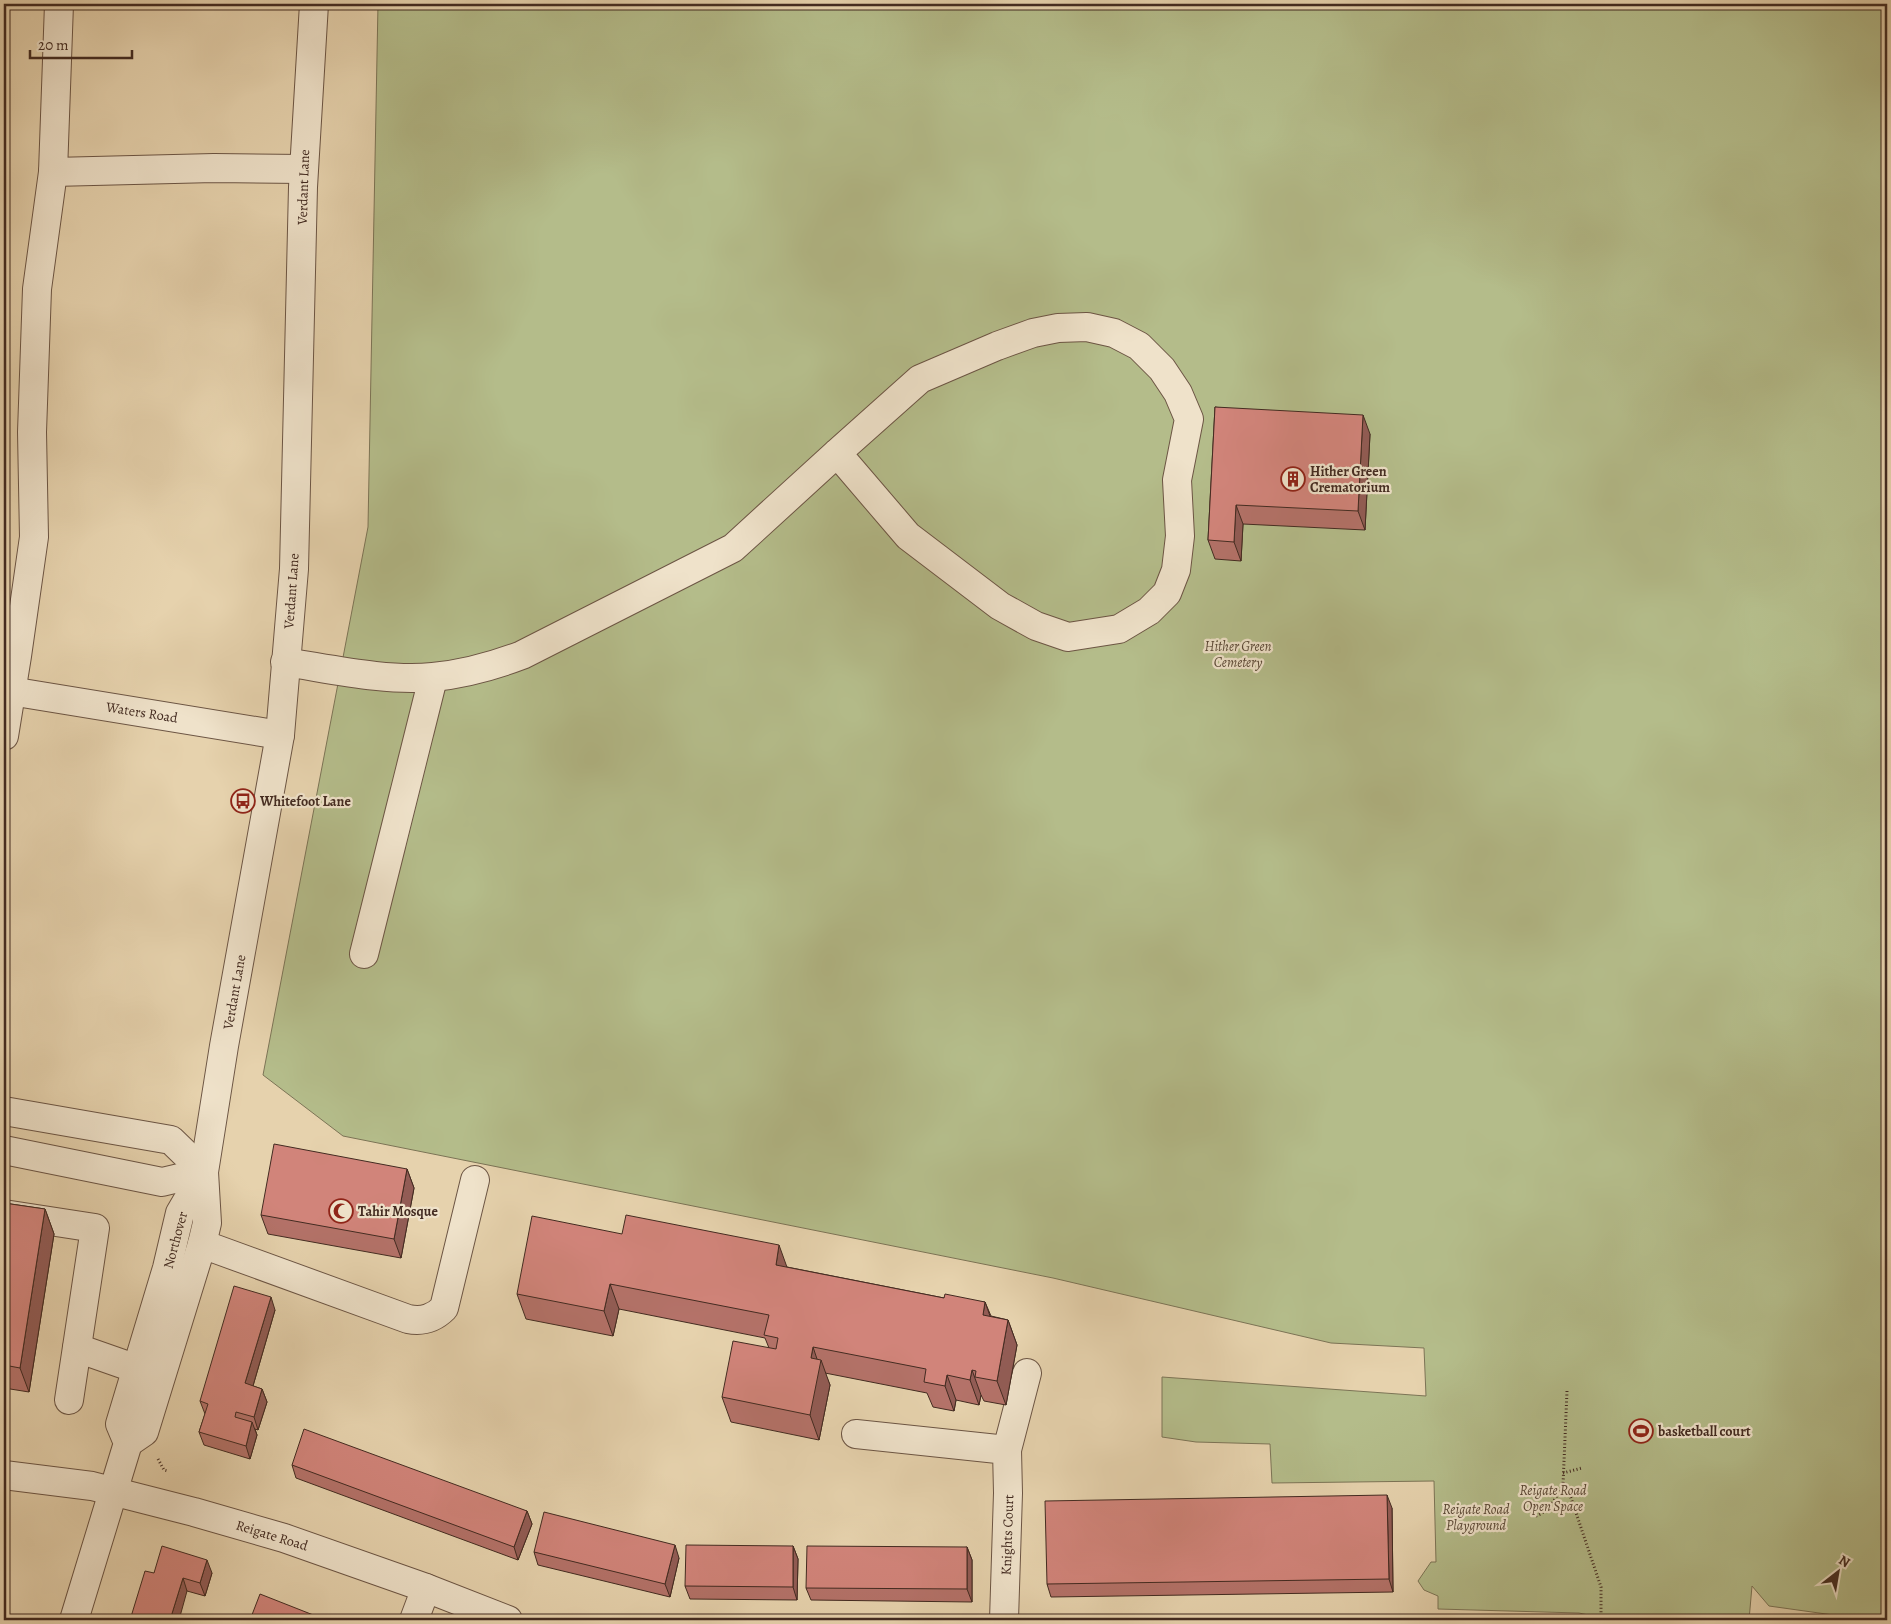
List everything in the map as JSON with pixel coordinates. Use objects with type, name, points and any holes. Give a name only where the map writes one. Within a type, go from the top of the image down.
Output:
[{"type":"street","points":[[4,736],[7,691],[34,537],[32,432],[37,289],[53,172],[59,4]]},
{"type":"street","name":"Verdant Lane","points":[[204,1172],[224,1046],[280,735],[294,559],[304,168],[314,4]]},
{"type":"street","points":[[53,172],[304,168]]},
{"type":"street","points":[[285,662],[376,675],[433,678],[496,665],[522,655],[733,548],[837,453],[920,379],[997,346],[1033,333],[1058,328],[1087,327],[1114,333],[1139,346],[1162,369],[1178,393],[1189,420],[1177,480],[1180,536],[1176,570],[1167,593],[1149,611],[1118,629],[1068,637],[1044,629],[1000,606],[908,536],[837,453]]},
{"type":"street","points":[[364,954],[433,678]]},
{"type":"street","name":"Waters Road","points":[[7,691],[280,735]]},
{"type":"street","points":[[4,1110],[171,1140],[204,1172]]},
{"type":"street","points":[[4,1150],[37,1155],[162,1182],[204,1172]]},
{"type":"street","name":"Northover","points":[[204,1172],[207,1223],[202,1244],[144,1432],[128,1443],[120,1424],[167,1268],[180,1213],[204,1172]]},
{"type":"street","points":[[202,1244],[408,1319],[416,1321],[427,1319],[437,1316],[444,1308],[475,1180]]},
{"type":"street","points":[[4,1214],[95,1228],[69,1400]]},
{"type":"street","points":[[77,1348],[137,1369]]},
{"type":"street","name":"Knights Court","points":[[1004,1620],[1008,1493],[1007,1450],[1027,1373]]},
{"type":"street","points":[[856,1434],[1007,1450]]},
{"type":"street","points":[[74,1620],[128,1443]]},
{"type":"street","name":"Reigate Road","points":[[4,1475],[80,1484],[194,1512],[284,1538],[426,1588],[508,1620]]},
{"type":"street","points":[[414,1620],[426,1588]]},
{"type":"path","points":[[1568,1391],[1563,1485],[1570,1498],[1600,1587],[1601,1620]]},
{"type":"path","points":[[161,1464],[164,1470],[171,1474]]},
{"type":"path","points":[[1563,1473],[1582,1468]]},
{"type":"path","points":[[1536,1516],[1550,1507],[1563,1485]]},
{"type":"green space","name":"Hither Green Cemetery","points":[[378,4],[1887,4],[1887,1620],[1869,1620],[1769,1606],[1752,1586],[1749,1620],[1611,1620],[1579,1613],[1438,1609],[1438,1596],[1424,1590],[1418,1581],[1431,1562],[1436,1562],[1434,1481],[1272,1483],[1270,1444],[1196,1442],[1162,1437],[1162,1377],[1426,1396],[1424,1348],[1331,1343],[1053,1278],[343,1136],[263,1075],[368,527]]},
{"type":"building","name":"Hither Green Crematorium","points":[[1215,407],[1363,415],[1358,511],[1236,505],[1234,542],[1208,540]]},
{"type":"building","name":"Tahir Mosque","points":[[274,1144],[407,1169],[394,1239],[261,1215]]},
{"type":"building","points":[[4,1203],[45,1209],[20,1368],[4,1365]]},
{"type":"building","points":[[626,1215],[779,1245],[776,1265],[944,1298],[945,1294],[985,1302],[983,1315],[1008,1320],[997,1381],[975,1377],[976,1371],[972,1370],[970,1380],[947,1375],[945,1386],[924,1382],[926,1369],[813,1347],[811,1358],[821,1360],[810,1415],[722,1397],[733,1341],[776,1349],[778,1338],[764,1335],[769,1315],[610,1284],[604,1311],[517,1294],[532,1216],[622,1234]]},
{"type":"building","points":[[234,1286],[271,1297],[245,1383],[262,1389],[254,1417],[236,1412],[235,1417],[252,1422],[246,1446],[199,1432],[208,1404],[200,1401]]},
{"type":"building","points":[[304,1429],[527,1511],[514,1547],[292,1465]]},
{"type":"building","points":[[1387,1495],[1389,1579],[1047,1584],[1045,1501]]},
{"type":"building","points":[[544,1512],[675,1545],[665,1584],[534,1552]]},
{"type":"building","points":[[686,1545],[793,1546],[793,1587],[685,1586]]},
{"type":"building","points":[[162,1546],[207,1560],[200,1583],[183,1578],[170,1620],[130,1620],[145,1571],[154,1573]]},
{"type":"building","points":[[807,1546],[967,1547],[967,1589],[806,1588]]},
{"type":"building","points":[[260,1594],[326,1620],[250,1620]]},
{"type":"place","name":"Hither Green Crematorium","points":[[1293,479]]},
{"type":"place","name":"Whitefoot Lane","points":[[243,801]]},
{"type":"place","name":"Tahir Mosque","points":[[341,1211]]},
{"type":"place","name":"basketball court","points":[[1641,1431]]},
{"type":"park label","name":"Reigate Road Open Space","points":[[1553,1498]]},
{"type":"park label","name":"Reigate Road Playground","points":[[1476,1518]]}]
